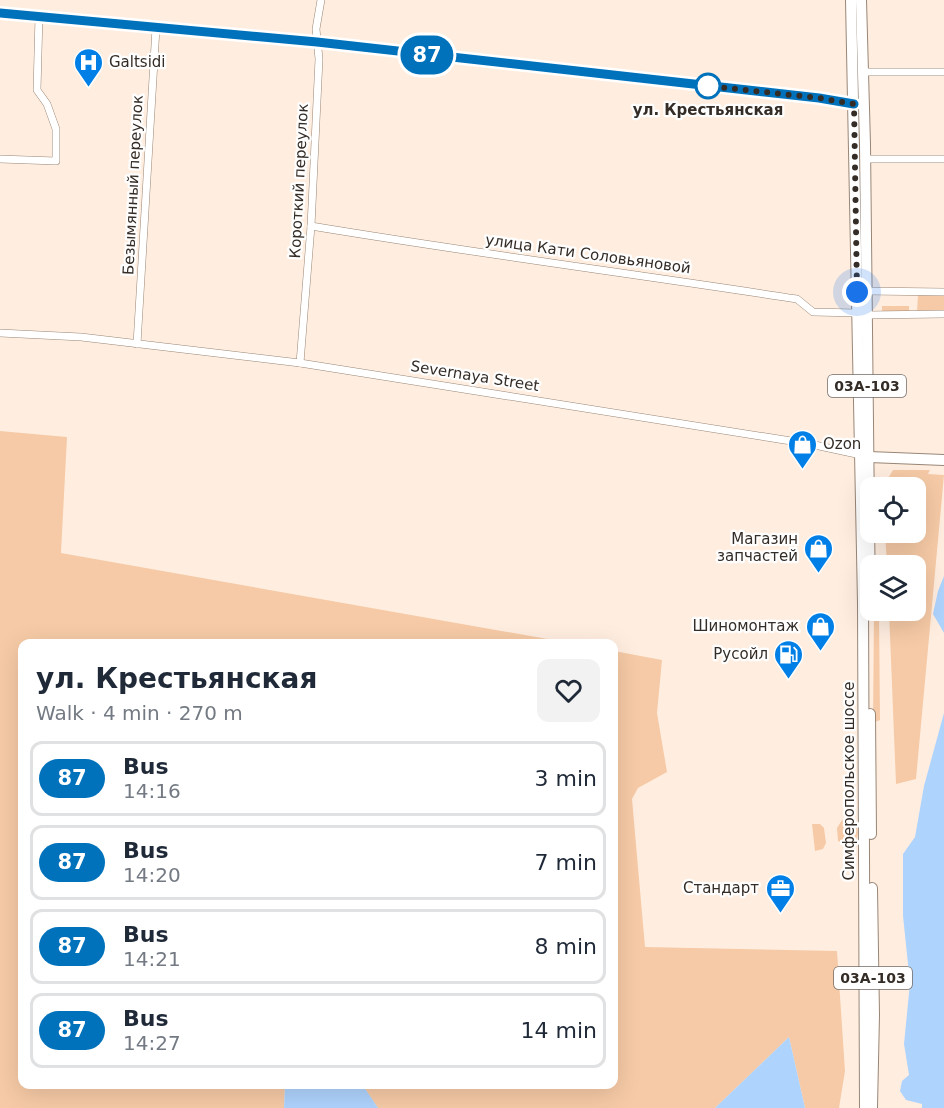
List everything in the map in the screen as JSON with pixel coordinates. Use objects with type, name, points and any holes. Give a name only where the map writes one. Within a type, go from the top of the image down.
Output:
[{"type":"main road","name":"03А-103","points":[[851,0],[862,314],[864,456]]},
{"type":"main road","name":"03А-103","points":[[861,0],[867,291],[862,314]]},
{"type":"main road","name":"Severnaya Street","points":[[864,456],[944,460]]},
{"type":"main road","name":"Симферопольское шоссе","points":[[864,456],[867,810],[874,1015],[872,1108]]},
{"type":"main road","name":"Симферопольское шоссе","points":[[865,1108],[868,849]]},
{"type":"street","name":"Короткий переулок","points":[[300,363],[311,226],[319,59],[316,29],[321,0]]},
{"type":"street","points":[[0,13],[317,42],[819,98],[854,104]]},
{"type":"street","points":[[0,159],[56,161],[56,129],[47,104],[37,90],[39,16]]},
{"type":"street","name":"Безымянный переулок","points":[[137,344],[156,28]]},
{"type":"street","points":[[863,72],[944,72]]},
{"type":"street","points":[[865,159],[944,159]]},
{"type":"street","name":"улица Кати Соловьяновой","points":[[311,226],[424,245],[797,299],[813,312],[944,314]]},
{"type":"street","points":[[867,291],[944,292]]},
{"type":"street","name":"Severnaya Street","points":[[0,333],[81,337],[300,363],[810,444],[864,456]]},
{"type":"shaded area","points":[[918,295],[944,295],[944,312],[917,312]]},
{"type":"shaded area","points":[[882,306],[909,306],[909,311],[882,311]]},
{"type":"shaded area","points":[[0,431],[67,437],[61,553],[547,639],[18,639],[18,1089],[285,1089],[284,1108],[0,1108]]},
{"type":"shaded area","points":[[893,470],[930,470],[928,474],[944,475],[916,779],[896,784],[889,621],[926,621],[926,555],[886,555],[886,543],[926,543],[926,477],[889,477]]},
{"type":"shaded area","points":[[874,621],[879,621],[880,720],[873,723]]},
{"type":"shaded area","points":[[618,652],[662,660],[657,713],[667,772],[638,788],[632,799],[645,947],[837,951],[845,1071],[839,1108],[805,1108],[789,1037],[715,1108],[378,1108],[365,1089],[618,1089]]},
{"type":"shaded area","points":[[847,819],[856,824],[858,835],[854,842],[847,846],[838,841],[837,828],[842,820]]},
{"type":"shaded area","points":[[812,824],[820,824],[824,828],[826,843],[823,849],[815,851]]},
{"type":"water","points":[[944,576],[944,633],[933,614]]},
{"type":"water","points":[[944,713],[944,1108],[922,1108],[922,1104],[906,1100],[900,1091],[902,1081],[909,1075],[904,1044],[910,983],[903,916],[903,854],[915,837],[924,786]]},
{"type":"water","points":[[789,1037],[805,1108],[715,1108]]},
{"type":"water","points":[[285,1089],[365,1089],[378,1108],[284,1108]]},
{"type":"bus line","name":"87","points":[[0,13],[317,42],[819,98],[854,104]]},
{"type":"place","name":"ул. Крестьянская","points":[[708,86]]},
{"type":"place","name":"Galtsidi","points":[[88,88]]},
{"type":"place","name":"Ozon","points":[[802,470]]},
{"type":"place","name":"Магазин запчастей","points":[[819,574]]},
{"type":"place","name":"Шиномонтаж","points":[[820,652]]},
{"type":"place","name":"Русойл","points":[[789,680]]},
{"type":"place","name":"Стандарт","points":[[780,914]]},
{"type":"route","points":[[708,86],[700,85],[854,104],[857,292]]}]
